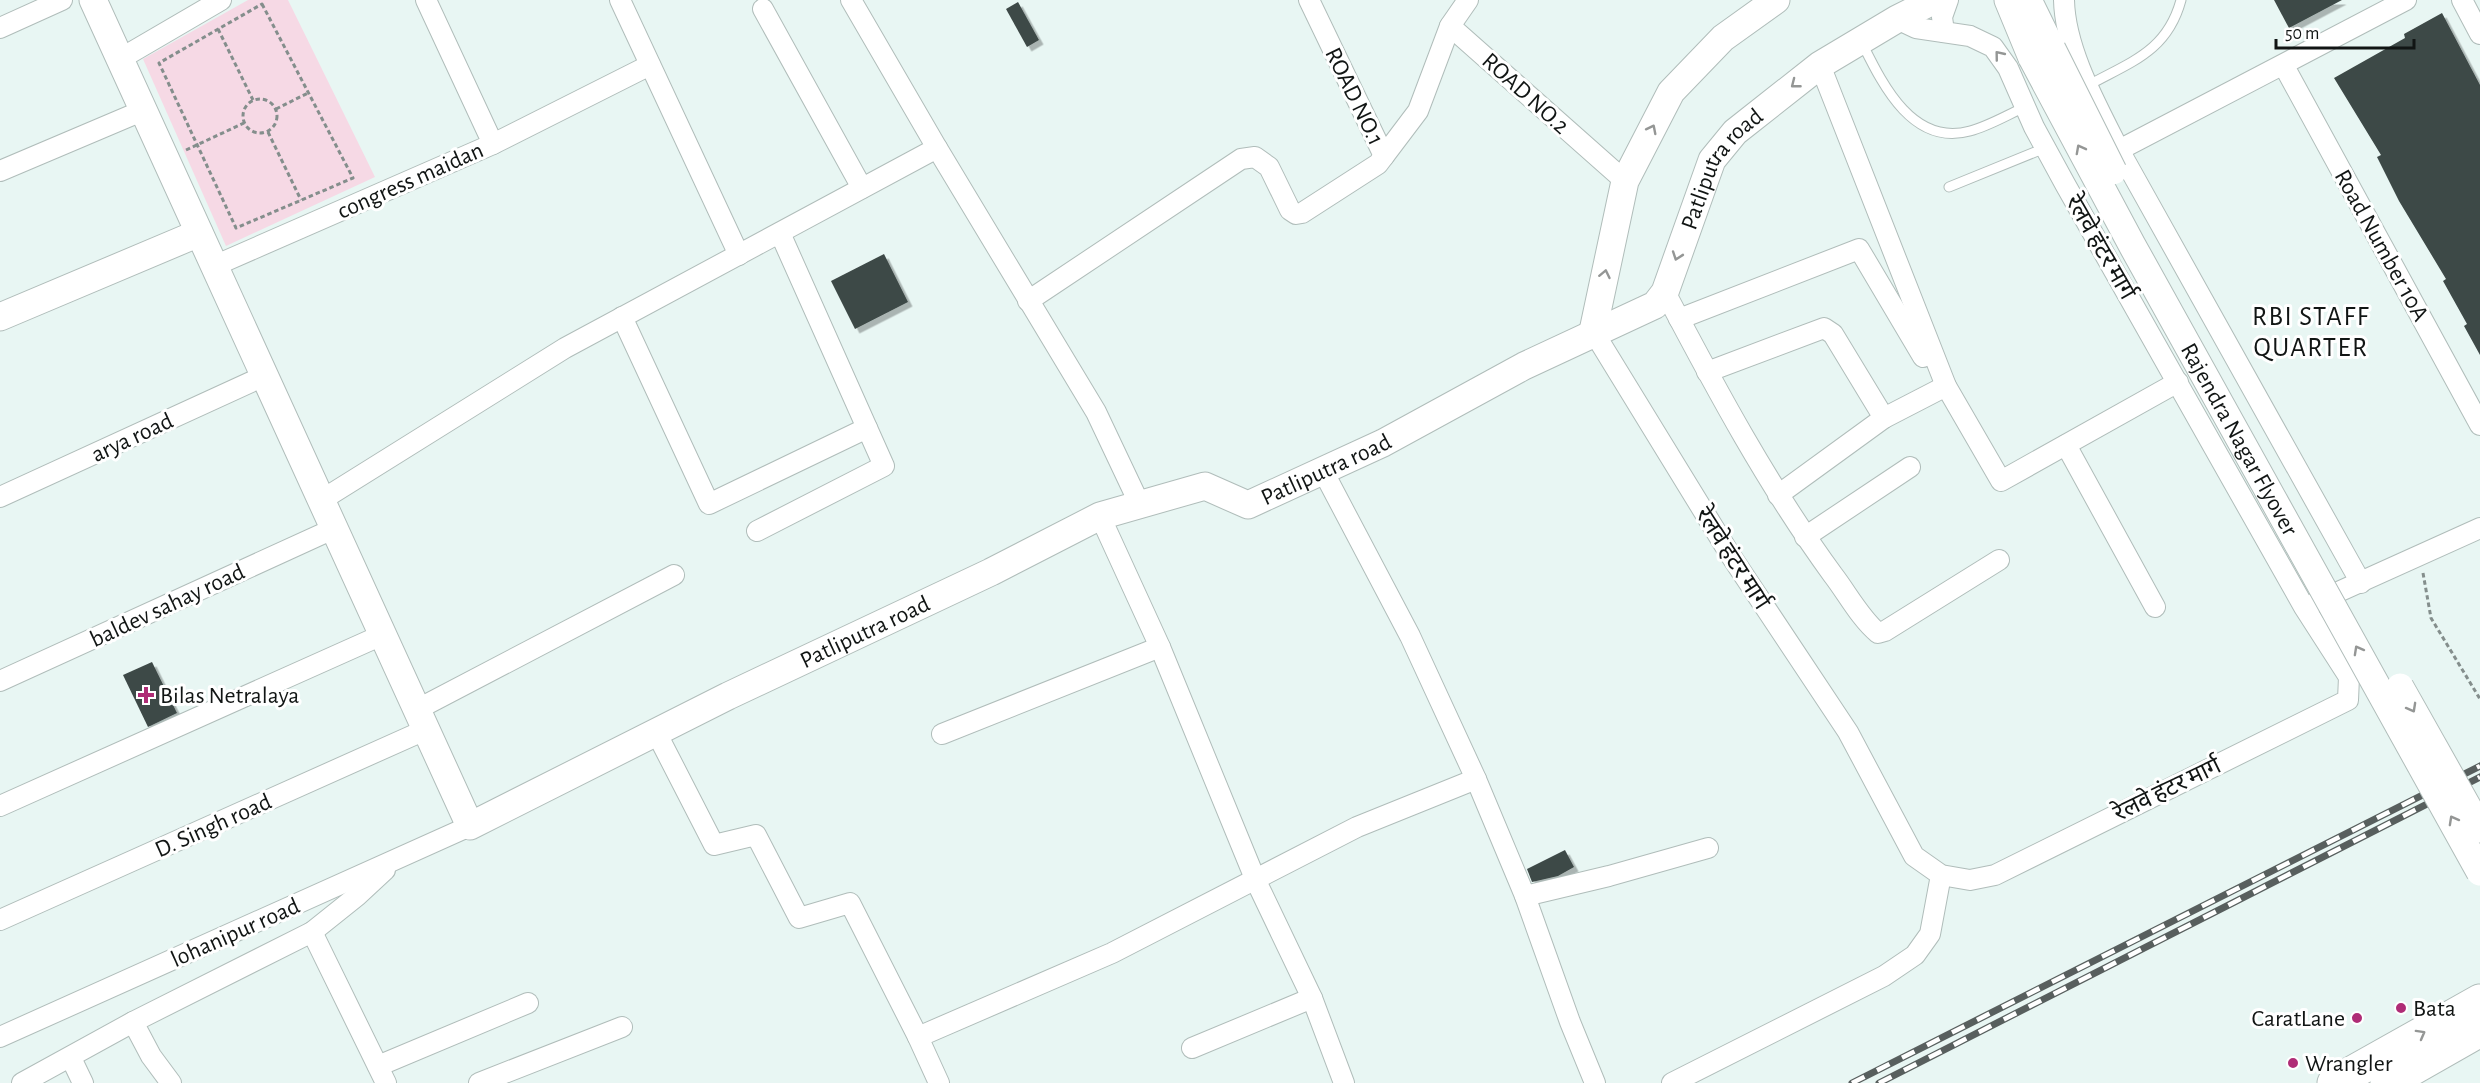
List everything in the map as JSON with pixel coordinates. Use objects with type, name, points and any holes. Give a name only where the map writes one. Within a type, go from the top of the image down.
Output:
[{"type":"highway","points":[[2334,1083],[2480,1001]]},
{"type":"highway","points":[[2387,1083],[2480,1030]]},
{"type":"street","points":[[0,28],[62,0]]},
{"type":"street","points":[[93,0],[470,826]]},
{"type":"street","points":[[120,59],[221,0]]},
{"type":"street","name":"congress maidan","points":[[214,266],[493,144],[426,0]]},
{"type":"street","points":[[620,0],[739,255]]},
{"type":"street","name":"ROAD NO.1","points":[[1309,0],[1384,156],[1418,111],[1450,26]]},
{"type":"street","points":[[1450,26],[1468,0]]},
{"type":"street","points":[[1593,331],[1625,181],[1671,92],[1723,38],[1776,0]]},
{"type":"street","name":"Patliputra road","points":[[470,826],[656,732],[991,572],[1100,516],[1206,486],[1248,505],[1383,443],[1524,366],[1570,346],[1593,331],[1655,305],[1665,292],[1712,160],[1735,132],[1820,65],[1897,19],[1935,0]]},
{"type":"street","points":[[1944,32],[1942,17],[1948,0]]},
{"type":"street","name":"Rajendra Nagar Flyover","points":[[2008,0],[2042,53],[2480,830]]},
{"type":"street","name":"Rajendra Nagar Flyover","points":[[2028,0],[2042,53],[2132,245],[2480,872]]},
{"type":"street","points":[[2064,0],[2064,13],[2087,86],[2119,150],[2361,583]]},
{"type":"street","points":[[2119,150],[2284,66],[2406,0]]},
{"type":"street","points":[[2462,0],[2480,34]]},
{"type":"street","points":[[854,1],[937,147],[1096,412],[1140,505]]},
{"type":"street","points":[[763,9],[862,188]]},
{"type":"street","name":"रेलवे हंटर मार्ग","points":[[1593,331],[1731,556],[1848,732],[1914,856],[1941,875],[1970,880],[1995,875],[2348,700],[2349,677],[2304,607],[2045,148],[2008,68],[1993,47],[1970,36],[1916,28],[1897,19]]},
{"type":"street","name":"ROAD NO.2","points":[[1450,26],[1625,181]]},
{"type":"street","points":[[493,144],[650,64]]},
{"type":"street","points":[[1820,65],[1946,386],[2001,481],[2178,382]]},
{"type":"street","name":"Road Number 10A","points":[[2284,66],[2480,425]]},
{"type":"street","points":[[0,171],[144,110]]},
{"type":"street","points":[[320,501],[565,348],[937,147]]},
{"type":"street","points":[[1028,301],[1242,159],[1254,158],[1269,167],[1290,210],[1296,214],[1302,213],[1378,164],[1384,156]]},
{"type":"street","points":[[0,317],[199,233]]},
{"type":"street","points":[[757,531],[884,466],[780,233]]},
{"type":"street","points":[[1679,318],[1859,249],[1923,358]]},
{"type":"street","points":[[1665,292],[1707,372],[1778,495],[1805,537],[1878,633],[1885,631],[1999,560]]},
{"type":"street","points":[[622,317],[709,504],[867,428]]},
{"type":"street","points":[[1707,372],[1824,328],[1833,334],[1884,418]]},
{"type":"street","name":"arya road","points":[[0,498],[264,376]]},
{"type":"street","points":[[1778,495],[1884,418],[1946,386]]},
{"type":"street","points":[[2066,445],[2155,607]]},
{"type":"street","points":[[1805,537],[1910,467]]},
{"type":"street","points":[[1323,471],[1410,636],[1476,779],[1526,896],[1570,1022],[1595,1083]]},
{"type":"street","points":[[1100,516],[1160,647],[1256,881],[1312,998],[1344,1083]]},
{"type":"street","points":[[2304,607],[2480,528]]},
{"type":"street","name":"baldev sahay road","points":[[0,681],[333,529]]},
{"type":"street","name":"D. Singh road","points":[[0,920],[421,720],[674,574]]},
{"type":"street","points":[[0,806],[382,635]]},
{"type":"street","points":[[942,734],[1160,647]]},
{"type":"street","points":[[656,732],[714,845],[756,835],[799,918],[850,903],[918,1036],[939,1083]]},
{"type":"street","points":[[918,1036],[1112,953],[1256,881],[1357,827],[1476,779]]},
{"type":"street","name":"lohanipur road","points":[[0,1037],[470,826]]},
{"type":"street","points":[[1526,896],[1609,876],[1708,848]]},
{"type":"street","points":[[22,1083],[133,1022],[312,932],[357,896],[395,860]]},
{"type":"street","points":[[1672,1083],[1884,976],[1915,955],[1930,934],[1941,875]]},
{"type":"street","points":[[312,932],[382,1074],[528,1003]]},
{"type":"street","points":[[1192,1048],[1312,998]]},
{"type":"street","points":[[133,1022],[151,1056],[171,1083]]},
{"type":"street","points":[[479,1083],[622,1027]]},
{"type":"street","points":[[71,1058],[83,1083]]},
{"type":"lane","points":[[2087,86],[2151,50],[2164,39],[2176,18],[2181,0]]},
{"type":"lane","points":[[1861,40],[1894,102],[1906,113],[1933,128],[1943,132],[1971,131],[2025,107]]},
{"type":"lane","points":[[1949,187],[2045,148]]},
{"type":"path","points":[[262,4],[353,178],[236,228],[159,63],[218,29],[262,4]]},
{"type":"path","points":[[218,29],[253,100]]},
{"type":"path","points":[[276,109],[308,93]]},
{"type":"path","points":[[244,123],[245,107],[253,100],[264,99],[276,109]]},
{"type":"path","points":[[244,123],[256,133],[268,132],[275,124],[276,109]]},
{"type":"path","points":[[166,159],[244,123]]},
{"type":"path","points":[[268,132],[301,200]]},
{"type":"path","points":[[2419,557],[2432,618],[2480,699]]},
{"type":"shaded area","points":[[248,0],[288,0],[375,177],[226,246],[143,59]]},
{"type":"building","points":[[2274,0],[2342,0],[2289,28]]},
{"type":"building","points":[[1018,2],[1039,40],[1027,47],[1006,9]]},
{"type":"building","points":[[2442,13],[2480,85],[2480,355],[2464,326],[2467,324],[2443,281],[2446,279],[2399,201],[2377,157],[2381,155],[2334,78],[2405,38],[2404,34]]},
{"type":"building","points":[[884,254],[908,302],[855,329],[831,281]]},
{"type":"building","points":[[152,662],[177,713],[148,727],[123,675]]},
{"type":"building","points":[[1565,850],[1574,867],[1558,876],[1532,882],[1527,869]]},
{"type":"railway","points":[[1852,1083],[2480,766]]},
{"type":"railway","points":[[1879,1083],[2480,777]]},
{"type":"place","name":"Bilas Netralaya","points":[[146,695]]},
{"type":"place","name":"Bata","points":[[2401,1008]]},
{"type":"place","name":"CaratLane","points":[[2357,1018]]},
{"type":"place","name":"Wrangler","points":[[2293,1063]]},
{"type":"district","name":"RBI STAFF QUARTER","points":[[2311,332]]}]
